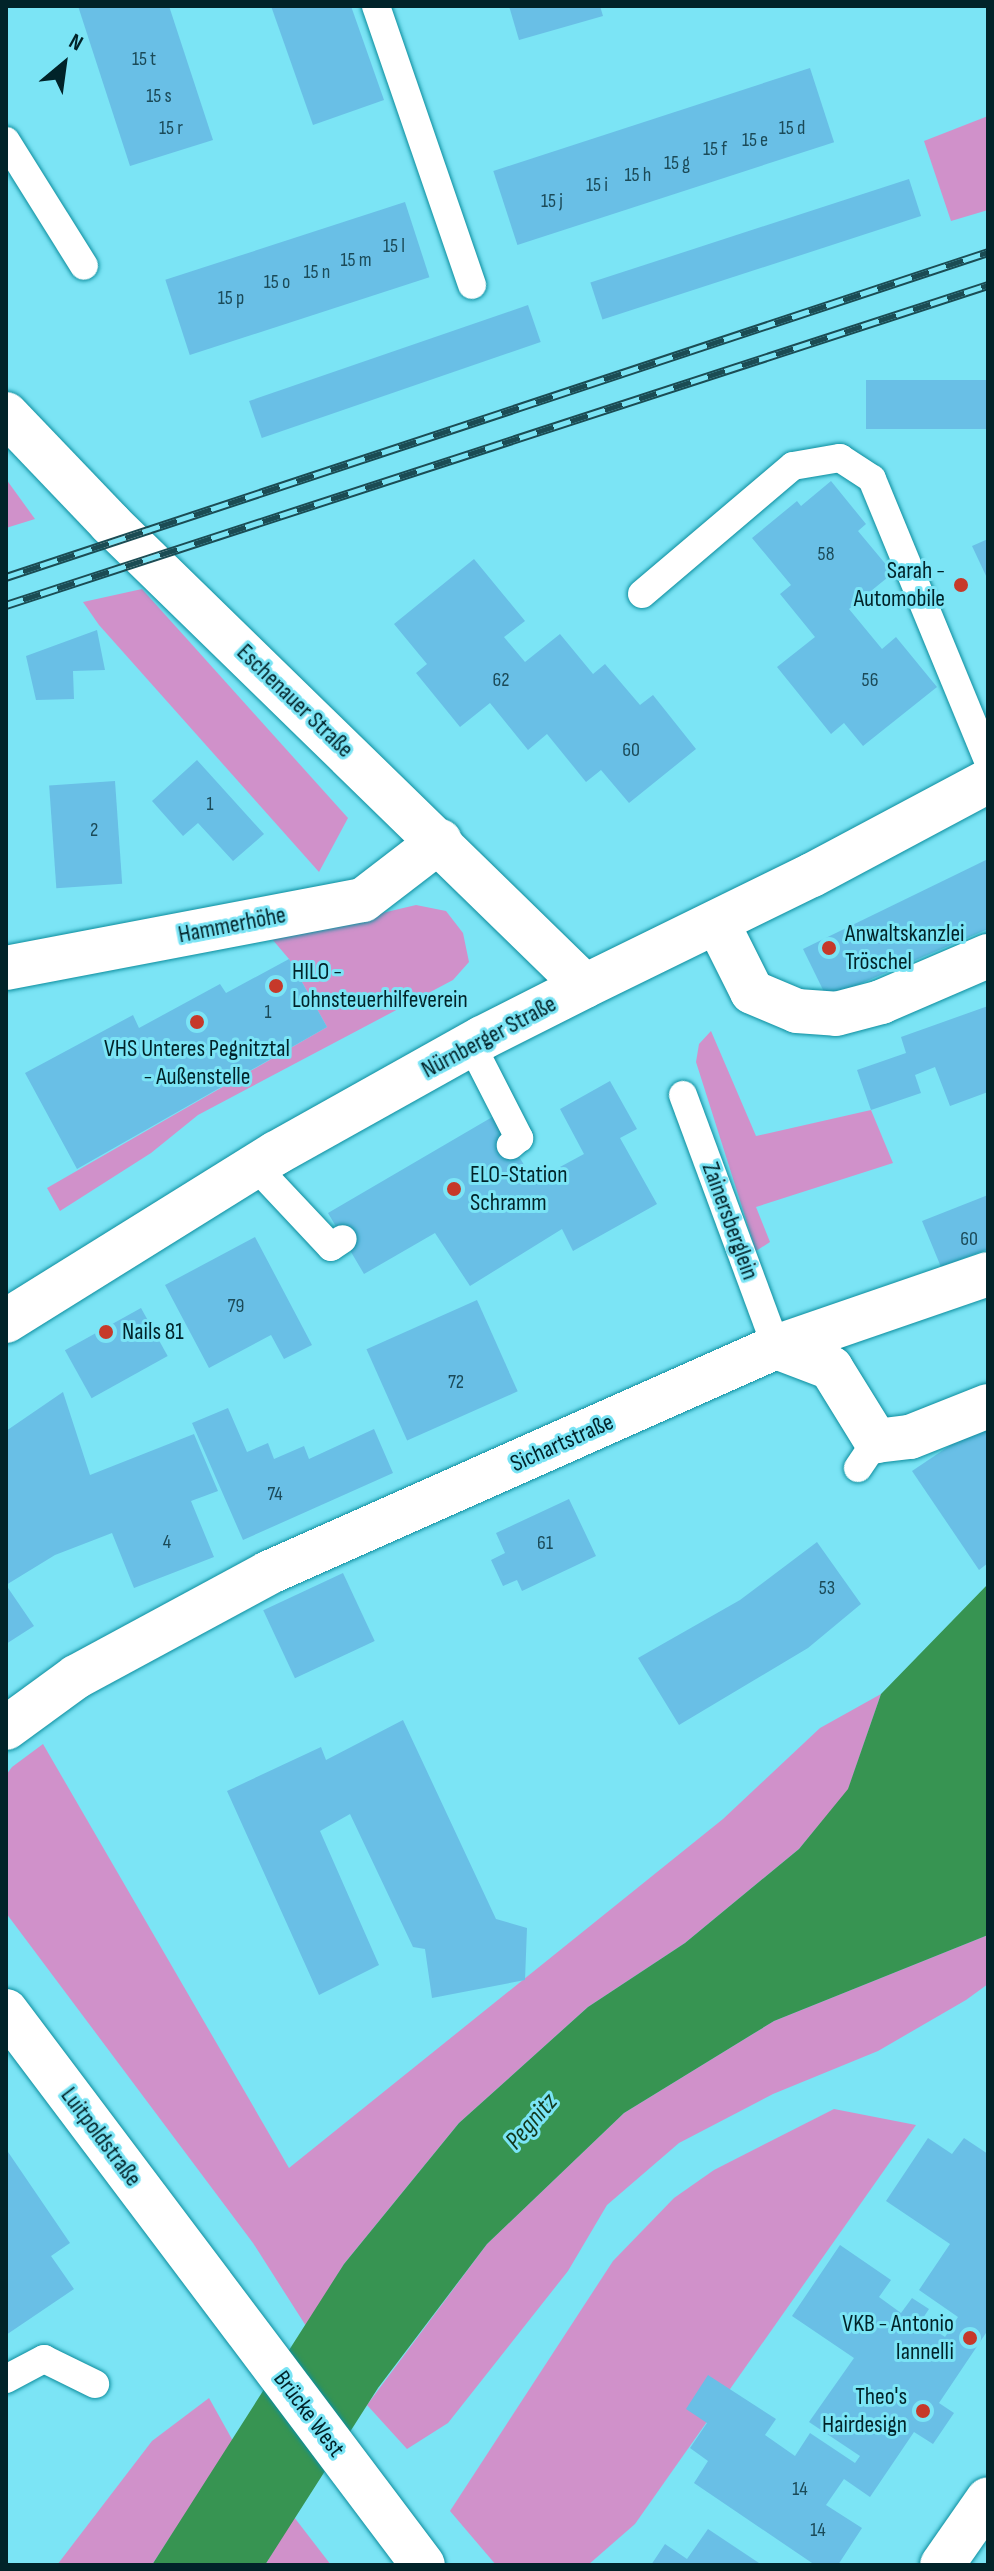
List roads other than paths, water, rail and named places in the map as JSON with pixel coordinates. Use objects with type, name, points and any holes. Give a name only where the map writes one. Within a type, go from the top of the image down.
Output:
[{"type":"street","name":"Eschenauer Straße","points":[[6,414],[110,523],[440,841],[585,986]]},
{"type":"street","name":"Nürnberger Straße","points":[[6,1321],[255,1166],[471,1044],[717,922],[988,781]]},
{"type":"street","name":"Hammerhöhe","points":[[6,968],[363,900],[440,841]]},
{"type":"street","points":[[717,922],[752,992],[797,1011],[836,1014],[881,1002],[988,956]]},
{"type":"street","name":"Sichartstraße","points":[[6,1728],[76,1677],[146,1636],[268,1573],[776,1347],[988,1274]]},
{"type":"street","points":[[776,1347],[831,1368],[867,1454],[988,1406]]},
{"type":"street","name":"Luitpoldstraße","points":[[6,2011],[196,2262]]},
{"type":"street","name":"Brücke West","points":[[196,2262],[423,2565]]},
{"type":"street","points":[[942,2565],[988,2499]]},
{"type":"lane","points":[[376,6],[472,285]]},
{"type":"lane","points":[[6,141],[84,266]]},
{"type":"lane","points":[[642,594],[793,466],[840,458],[872,479],[988,761]]},
{"type":"lane","points":[[471,1044],[519,1138],[511,1145]]},
{"type":"lane","name":"Zainersberglein","points":[[683,1095],[776,1347]]},
{"type":"lane","points":[[255,1166],[331,1247],[343,1239]]},
{"type":"lane","points":[[6,2379],[44,2359],[95,2384]]},
{"type":"water","name":"Pegnitz","points":[[988,1584],[988,1935],[774,2021],[624,2113],[487,2244],[378,2388],[265,2565],[152,2565],[344,2264],[459,2123],[588,2007],[685,1943],[799,1849],[848,1789],[881,1694]]},
{"type":"railway","points":[[6,577],[988,252]]},
{"type":"railway","points":[[6,605],[988,285]]},
{"type":"place","name":"Sarah - Automobile","points":[[961,585]]},
{"type":"place","name":"Anwaltskanzlei Tröschel","points":[[829,948]]},
{"type":"place","name":"HILO - Lohnsteuerhilfeverein","points":[[276,986]]},
{"type":"place","name":"VHS Unteres Pegnitztal - Außenstelle","points":[[197,1022]]},
{"type":"place","name":"ELO-Station Schramm","points":[[454,1189]]},
{"type":"place","name":"Nails 81","points":[[106,1332]]},
{"type":"place","name":"VKB - Antonio Iannelli","points":[[970,2338]]},
{"type":"place","name":"Theo's Hairdesign","points":[[923,2411]]}]
